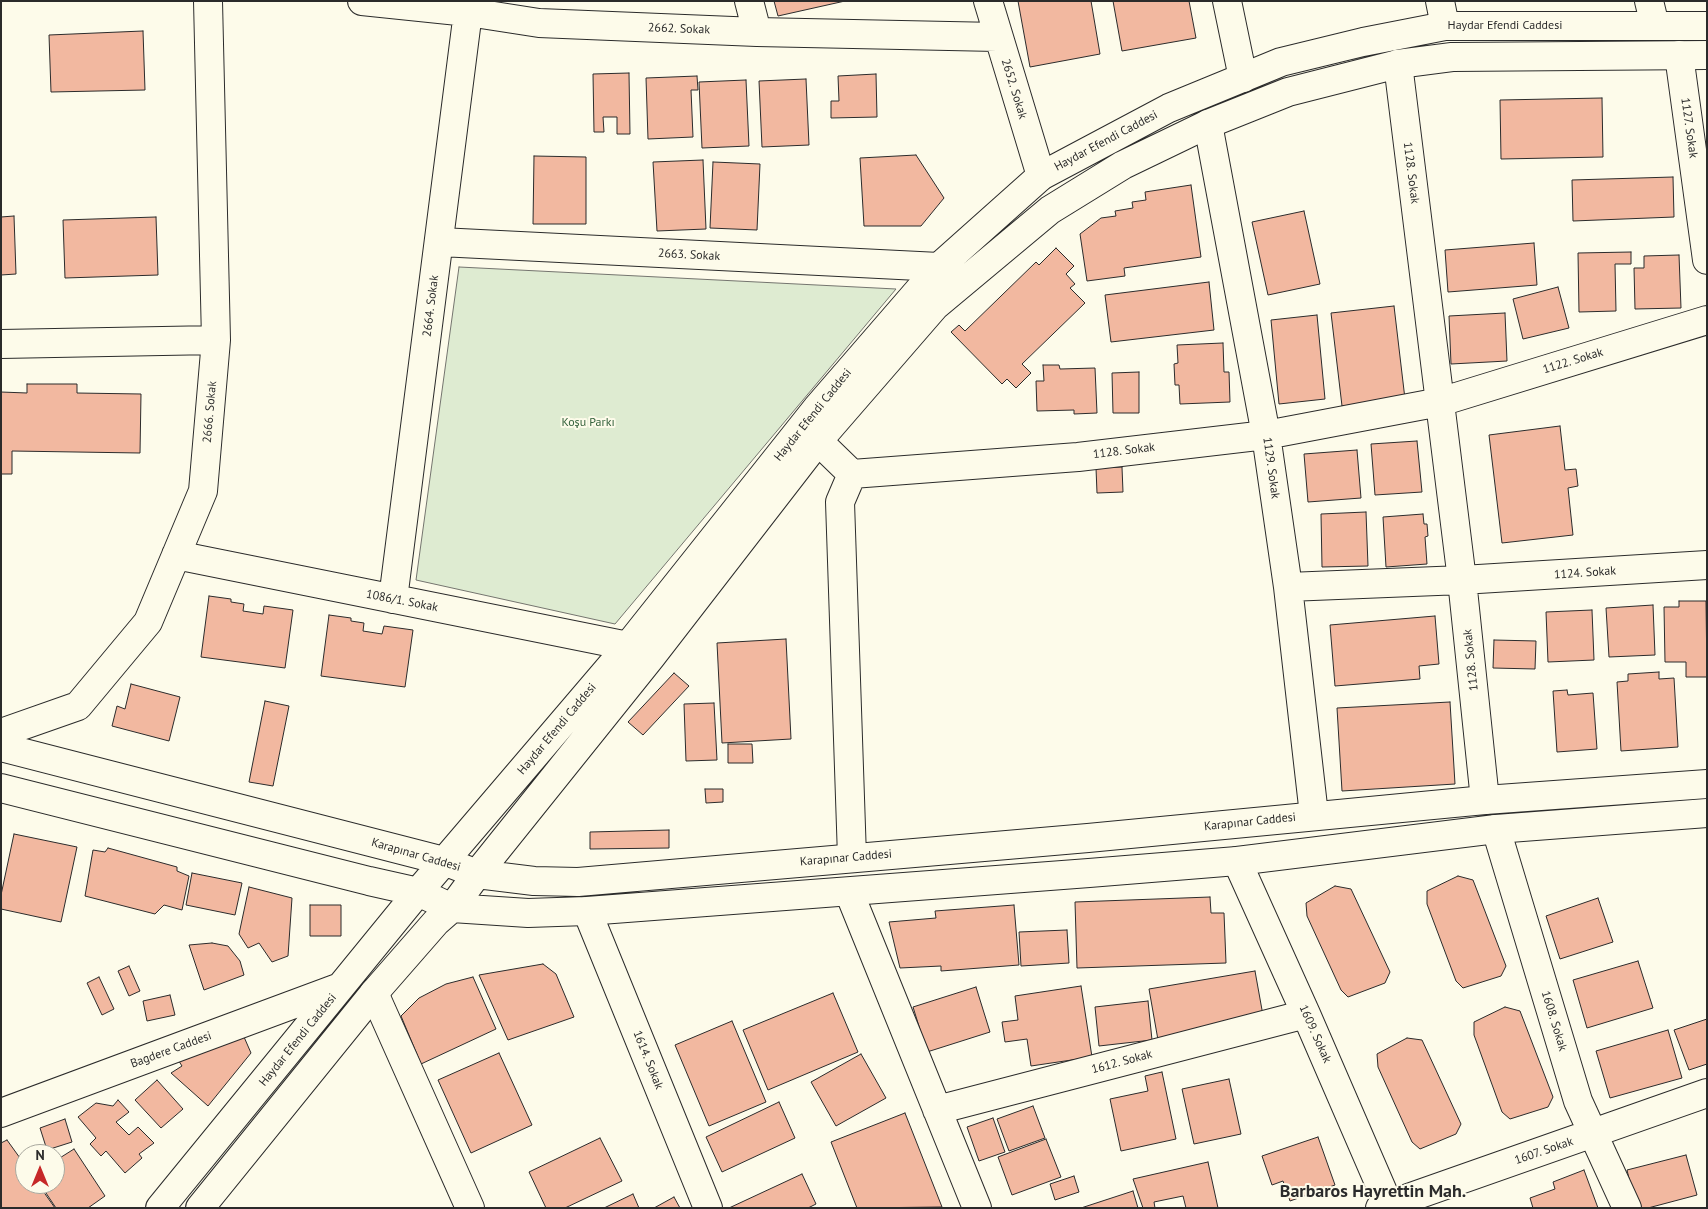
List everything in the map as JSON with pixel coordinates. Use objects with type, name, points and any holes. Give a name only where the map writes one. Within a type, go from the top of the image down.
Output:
[{"type":"street","name":"2666. Sokak","points":[[1,733],[78,706],[148,622],[203,491],[216,340],[208,1]]},
{"type":"street","name":"2662. Sokak","points":[[362,1],[468,12],[537,12],[757,32],[998,37]]},
{"type":"street","points":[[749,1],[757,32]]},
{"type":"street","name":"2652. Sokak","points":[[988,1],[1041,176]]},
{"type":"street","points":[[1227,1],[1243,78]]},
{"type":"street","name":"2664. Sokak","points":[[393,599],[468,12]]},
{"type":"street","name":"Haydar Efendi Caddesi","points":[[160,1208],[444,860],[628,646],[817,408],[939,267],[1041,176],[1170,108],[1281,62],[1363,42],[1442,14],[1652,14],[1707,26]]},
{"type":"street","name":"1127. Sokak","points":[[1679,55],[1707,260]]},
{"type":"street","name":"Haydar Efendi Caddesi","points":[[200,1208],[374,993],[436,922],[452,908],[477,874],[651,657],[818,441],[935,306],[1050,210],[1123,165],[1208,124],[1288,92],[1398,64],[1452,57],[1707,55]]},
{"type":"street","name":"1128. Sokak","points":[[1398,64],[1462,580],[1485,800]]},
{"type":"street","name":"1129. Sokak","points":[[1208,124],[1266,434],[1288,587],[1314,815]]},
{"type":"street","name":"2663. Sokak","points":[[440,242],[939,267]]},
{"type":"street","name":"1122. Sokak","points":[[1440,402],[1707,320]]},
{"type":"street","points":[[1,344],[216,340]]},
{"type":"street","name":"1128. Sokak","points":[[852,474],[1078,457],[1266,434],[1440,402]]},
{"type":"street","points":[[818,441],[852,474],[840,502],[852,857]]},
{"type":"street","name":"1086/1. Sokak","points":[[176,555],[628,646]]},
{"type":"street","name":"1124. Sokak","points":[[1288,587],[1462,580],[1707,565]]},
{"type":"street","name":"Karapınar Caddesi","points":[[1,747],[444,860],[477,874],[534,881],[578,882],[1088,838],[1485,800],[1707,784]]},
{"type":"street","points":[[1,788],[418,892],[452,908],[528,913],[587,911],[849,892],[1237,860],[1496,829],[1707,813]]},
{"type":"street","name":"1608. Sokak","points":[[1496,829],[1578,1101],[1627,1208]]},
{"type":"street","name":"1609. Sokak","points":[[1237,860],[1306,1014],[1386,1207]]},
{"type":"street","points":[[849,892],[977,1208]]},
{"type":"street","name":"1614. Sokak","points":[[587,911],[708,1208]]},
{"type":"street","name":"Bagdere Caddesi","points":[[1,1113],[341,987]]},
{"type":"street","points":[[374,993],[470,1208]]},
{"type":"street","name":"1612. Sokak","points":[[937,1110],[1306,1014]]},
{"type":"street","name":"1607. Sokak","points":[[1386,1207],[1707,1093]]},
{"type":"green space","name":"Koşu Parkı","points":[[459,267],[896,289],[615,624],[416,580]]},
{"type":"building","points":[[774,1],[845,1],[778,16]]},
{"type":"building","points":[[1018,1],[1091,1],[1100,54],[1030,67]]},
{"type":"building","points":[[1113,1],[1189,1],[1196,38],[1122,51]]},
{"type":"building","points":[[143,31],[145,90],[51,92],[49,35]]},
{"type":"building","points":[[629,73],[630,134],[617,134],[617,117],[603,117],[604,132],[594,132],[593,74]]},
{"type":"building","points":[[876,74],[877,117],[831,118],[831,101],[839,101],[838,76]]},
{"type":"building","points":[[697,76],[698,90],[691,90],[693,137],[648,139],[646,78]]},
{"type":"building","points":[[806,79],[809,145],[762,147],[759,81]]},
{"type":"building","points":[[746,80],[749,146],[702,148],[699,82]]},
{"type":"building","points":[[1602,98],[1603,157],[1501,159],[1500,100]]},
{"type":"building","points":[[916,155],[944,198],[921,226],[864,226],[860,158]]},
{"type":"building","points":[[534,156],[586,157],[586,224],[533,224]]},
{"type":"building","points":[[703,160],[706,229],[657,231],[653,162]]},
{"type":"building","points":[[713,162],[760,164],[757,230],[710,228]]},
{"type":"building","points":[[1673,177],[1674,217],[1573,221],[1572,180]]},
{"type":"building","points":[[1191,185],[1201,257],[1124,268],[1125,276],[1087,281],[1080,234],[1101,218],[1116,216],[1115,211],[1133,208],[1132,202],[1146,200],[1145,192]]},
{"type":"building","points":[[1304,211],[1320,284],[1268,295],[1252,222]]},
{"type":"building","points":[[14,216],[16,274],[1,275],[1,217]]},
{"type":"building","points":[[156,217],[158,275],[65,278],[63,220]]},
{"type":"building","points":[[1534,243],[1537,285],[1448,292],[1445,250]]},
{"type":"building","points":[[1056,248],[1074,266],[1066,274],[1075,284],[1070,288],[1085,303],[1022,364],[1031,373],[1016,388],[1007,379],[1002,384],[951,332],[959,325],[965,331],[1036,262],[1039,265]]},
{"type":"building","points":[[1631,252],[1631,264],[1615,264],[1616,311],[1579,312],[1578,253]]},
{"type":"building","points":[[1679,255],[1681,308],[1635,309],[1634,268],[1644,268],[1644,256]]},
{"type":"building","points":[[1209,282],[1214,330],[1111,342],[1105,295]]},
{"type":"building","points":[[1558,287],[1569,328],[1523,339],[1513,299]]},
{"type":"building","points":[[1394,306],[1405,399],[1342,406],[1331,313]]},
{"type":"building","points":[[1505,313],[1507,361],[1451,364],[1449,316]]},
{"type":"building","points":[[1317,315],[1325,399],[1279,404],[1271,320]]},
{"type":"building","points":[[1223,343],[1224,372],[1229,372],[1230,402],[1180,404],[1179,385],[1175,385],[1174,364],[1178,363],[1177,345]]},
{"type":"building","points":[[1043,365],[1059,365],[1060,369],[1095,368],[1097,413],[1074,414],[1074,410],[1037,411],[1036,381],[1044,381]]},
{"type":"building","points":[[1139,372],[1139,413],[1113,413],[1112,373]]},
{"type":"building","points":[[27,384],[77,384],[77,393],[141,394],[140,453],[12,451],[12,474],[1,474],[1,392],[27,393]]},
{"type":"building","points":[[1560,426],[1565,470],[1576,469],[1578,486],[1568,488],[1573,535],[1502,543],[1489,435]]},
{"type":"building","points":[[1417,441],[1422,492],[1375,495],[1371,444]]},
{"type":"building","points":[[1357,450],[1361,498],[1308,502],[1304,454]]},
{"type":"building","points":[[1122,467],[1123,492],[1097,493],[1096,468]]},
{"type":"building","points":[[1366,512],[1368,566],[1322,567],[1321,514]]},
{"type":"building","points":[[1423,514],[1424,524],[1427,524],[1428,536],[1425,537],[1427,564],[1386,567],[1383,517]]},
{"type":"building","points":[[209,596],[231,599],[231,602],[244,604],[243,611],[263,614],[264,606],[293,610],[285,668],[201,657]]},
{"type":"building","points":[[1679,601],[1706,601],[1707,677],[1686,677],[1686,662],[1665,662],[1664,607],[1679,607]]},
{"type":"building","points":[[1653,605],[1655,655],[1609,657],[1606,608]]},
{"type":"building","points":[[1592,610],[1594,660],[1548,662],[1546,612]]},
{"type":"building","points":[[329,615],[351,618],[351,621],[364,623],[363,631],[382,634],[384,626],[413,630],[405,687],[321,676]]},
{"type":"building","points":[[1435,616],[1439,664],[1419,666],[1420,679],[1335,686],[1330,625]]},
{"type":"building","points":[[786,639],[791,739],[722,743],[717,643]]},
{"type":"building","points":[[1494,640],[1536,641],[1535,669],[1493,668]]},
{"type":"building","points":[[1659,672],[1659,679],[1674,678],[1678,747],[1621,751],[1617,682],[1628,681],[1628,674]]},
{"type":"building","points":[[674,673],[689,686],[643,735],[628,722]]},
{"type":"building","points":[[131,684],[180,697],[169,741],[112,726],[117,706],[125,709]]},
{"type":"building","points":[[1567,690],[1568,695],[1593,693],[1597,749],[1557,752],[1553,691]]},
{"type":"building","points":[[265,701],[289,706],[273,786],[249,782]]},
{"type":"building","points":[[1450,702],[1455,784],[1342,791],[1337,708]]},
{"type":"building","points":[[714,703],[717,760],[686,761],[684,704]]},
{"type":"building","points":[[728,744],[752,744],[753,763],[728,763]]},
{"type":"building","points":[[705,789],[723,789],[723,802],[706,803]]},
{"type":"building","points":[[669,830],[669,848],[590,849],[590,832]]},
{"type":"building","points":[[14,834],[77,847],[61,922],[1,909],[1,895]]},
{"type":"building","points":[[108,848],[177,867],[177,871],[189,876],[182,910],[164,905],[155,914],[85,896],[93,850],[105,852]]},
{"type":"building","points":[[192,873],[242,883],[235,915],[186,905]]},
{"type":"building","points":[[1458,876],[1473,880],[1506,966],[1501,976],[1463,988],[1456,981],[1427,904],[1427,891]]},
{"type":"building","points":[[1335,886],[1351,889],[1390,972],[1385,983],[1348,997],[1341,990],[1307,916],[1306,903]]},
{"type":"building","points":[[249,887],[292,898],[288,956],[272,962],[259,943],[248,948],[239,934]]},
{"type":"building","points":[[1210,897],[1211,913],[1224,913],[1226,963],[1077,968],[1075,902]]},
{"type":"building","points":[[1598,898],[1613,942],[1560,959],[1546,916]]},
{"type":"building","points":[[310,905],[341,905],[341,936],[310,936]]},
{"type":"building","points":[[1014,905],[1019,965],[941,971],[941,966],[900,968],[889,922],[936,918],[935,911]]},
{"type":"building","points":[[1067,930],[1069,963],[1021,966],[1019,932]]},
{"type":"building","points":[[212,943],[228,946],[240,961],[244,975],[204,990],[189,945]]},
{"type":"building","points":[[1638,961],[1653,1008],[1587,1028],[1573,980]]},
{"type":"building","points":[[543,964],[556,974],[574,1017],[508,1040],[479,975]]},
{"type":"building","points":[[129,966],[140,991],[129,996],[118,971]]},
{"type":"building","points":[[1255,971],[1264,1021],[1158,1040],[1149,989]]},
{"type":"building","points":[[99,977],[114,1009],[102,1015],[87,983]]},
{"type":"building","points":[[473,977],[496,1029],[421,1064],[401,1016],[419,998],[446,984]]},
{"type":"building","points":[[1081,986],[1092,1057],[1031,1066],[1027,1039],[1005,1042],[1002,1022],[1018,1020],[1015,996]]},
{"type":"building","points":[[976,987],[990,1032],[927,1052],[913,1007]]},
{"type":"building","points":[[833,993],[858,1052],[768,1090],[743,1030]]},
{"type":"building","points":[[170,995],[175,1015],[147,1021],[143,1001]]},
{"type":"building","points":[[1148,1001],[1152,1040],[1099,1046],[1095,1007]]},
{"type":"building","points":[[1505,1007],[1520,1011],[1553,1097],[1548,1107],[1510,1119],[1502,1112],[1474,1035],[1474,1022]]},
{"type":"building","points":[[1707,1019],[1707,1064],[1689,1070],[1674,1030]]},
{"type":"building","points":[[732,1021],[766,1102],[709,1126],[675,1045]]},
{"type":"building","points":[[241,1030],[251,1053],[208,1106],[171,1073],[182,1066],[175,1055]]},
{"type":"building","points":[[1668,1030],[1682,1078],[1610,1098],[1596,1051]]},
{"type":"building","points":[[1407,1038],[1422,1040],[1461,1124],[1456,1134],[1420,1149],[1412,1142],[1378,1067],[1377,1054]]},
{"type":"building","points":[[499,1053],[532,1125],[471,1153],[438,1080]]},
{"type":"building","points":[[861,1054],[886,1098],[836,1126],[811,1082]]},
{"type":"building","points":[[1162,1072],[1176,1139],[1121,1151],[1110,1099],[1148,1091],[1145,1076]]},
{"type":"building","points":[[1229,1079],[1241,1134],[1194,1144],[1182,1089]]},
{"type":"building","points":[[157,1080],[183,1109],[161,1128],[135,1100]]},
{"type":"building","points":[[118,1100],[129,1112],[116,1122],[129,1135],[138,1127],[154,1143],[139,1154],[142,1158],[125,1173],[106,1151],[101,1156],[90,1144],[96,1138],[78,1117],[96,1103],[113,1106]]},
{"type":"building","points":[[779,1102],[795,1138],[722,1172],[706,1137]]},
{"type":"building","points":[[1033,1106],[1045,1138],[1009,1151],[997,1119]]},
{"type":"building","points":[[905,1113],[942,1207],[857,1208],[831,1142]]},
{"type":"building","points":[[993,1118],[1005,1152],[979,1161],[967,1127]]},
{"type":"building","points":[[65,1119],[72,1142],[65,1144],[45,1144],[40,1128]]},
{"type":"building","points":[[1318,1137],[1335,1185],[1290,1201],[1283,1181],[1272,1185],[1262,1156]]},
{"type":"building","points":[[600,1138],[622,1181],[565,1208],[546,1208],[529,1172]]},
{"type":"building","points":[[1046,1139],[1061,1177],[1012,1195],[998,1157]]},
{"type":"building","points":[[7,1140],[15,1151],[15,1194],[45,1194],[55,1208],[1,1208],[1,1143]]},
{"type":"building","points":[[74,1149],[105,1196],[88,1208],[56,1208],[47,1194],[65,1194],[65,1155]]},
{"type":"building","points":[[1686,1155],[1697,1195],[1648,1208],[1636,1208],[1627,1170]]},
{"type":"building","points":[[1208,1162],[1218,1208],[1186,1208],[1183,1196],[1154,1202],[1155,1208],[1143,1208],[1133,1179]]},
{"type":"building","points":[[1584,1170],[1598,1208],[1533,1208],[1530,1198],[1555,1189],[1553,1182]]},
{"type":"building","points":[[802,1174],[816,1204],[808,1208],[729,1208]]},
{"type":"building","points":[[1074,1176],[1079,1192],[1055,1200],[1050,1184]]},
{"type":"building","points":[[1133,1191],[1138,1208],[1081,1208]]},
{"type":"building","points":[[633,1194],[639,1208],[604,1208]]},
{"type":"building","points":[[674,1197],[680,1208],[654,1208]]},
{"type":"district","name":"Barbaros Hayrettin Mah.","points":[[1373,1192]]}]
